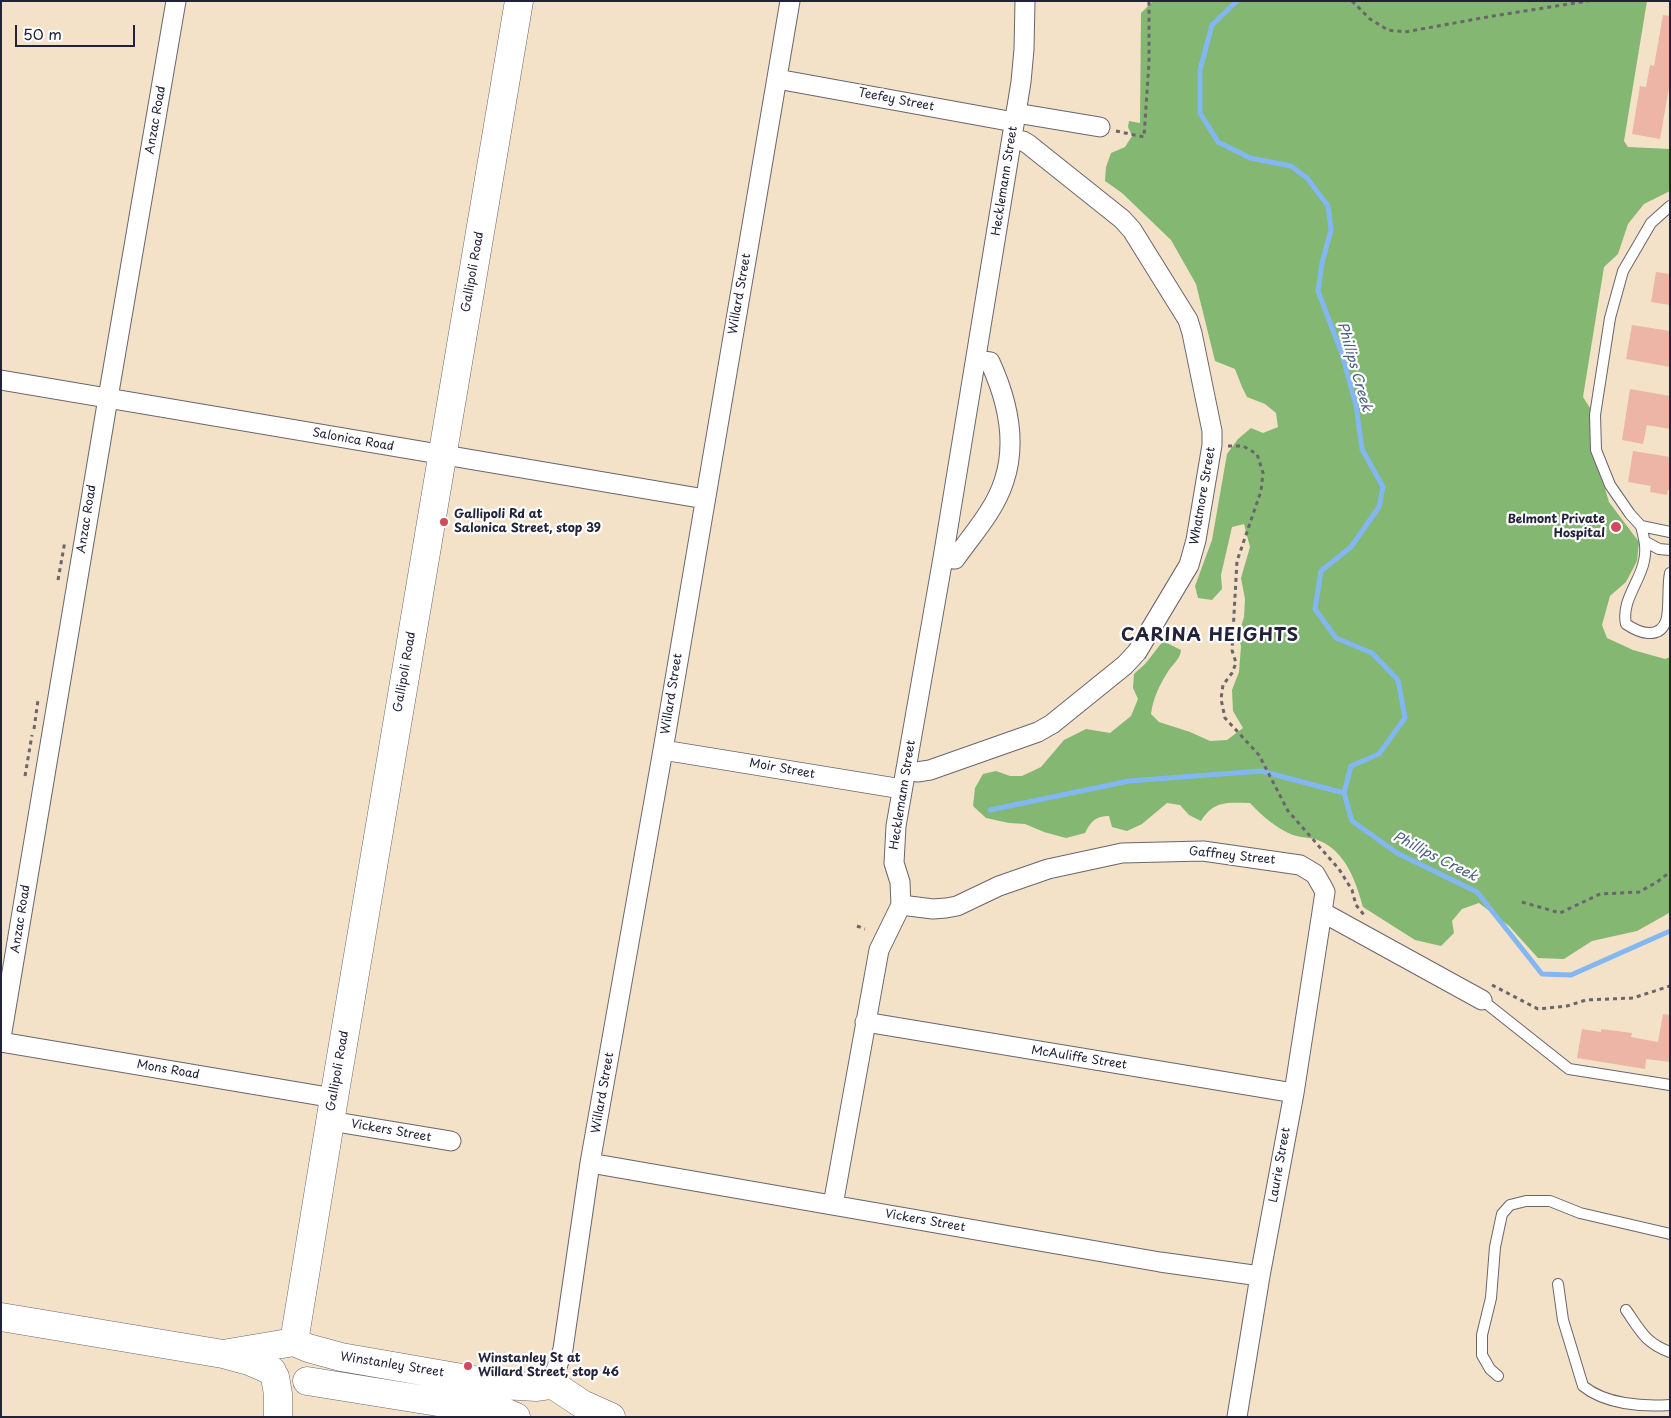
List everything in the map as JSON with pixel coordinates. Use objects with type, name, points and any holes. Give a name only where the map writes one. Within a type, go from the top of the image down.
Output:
[{"type":"street","name":"Anzac Road","points":[[1,1038],[176,1]]},
{"type":"street","name":"Gallipoli Road","points":[[294,1345],[519,1]]},
{"type":"street","name":"Willard Street","points":[[555,1395],[590,1163],[663,750],[790,1]]},
{"type":"street","name":"Hecklemann Street","points":[[901,905],[902,890],[894,868],[894,853],[902,789],[943,558],[1021,82],[1025,1]]},
{"type":"street","name":"Teefey Street","points":[[777,79],[1014,125],[1100,127]]},
{"type":"street","name":"Whatmore Street","points":[[906,770],[917,772],[930,770],[1038,732],[1052,724],[1125,665],[1137,652],[1189,565],[1212,445],[1212,431],[1188,320],[1132,230],[1111,210],[1023,141],[1014,125]]},
{"type":"street","points":[[943,558],[955,559],[993,505],[1004,482],[1010,453],[1008,419],[998,380],[990,362],[976,360]]},
{"type":"street","name":"Salonica Road","points":[[1,380],[705,499]]},
{"type":"street","name":"Moir Street","points":[[663,750],[902,789]]},
{"type":"street","name":"Gaffney Street","points":[[901,905],[933,909],[951,907],[999,886],[1048,869],[1122,853],[1203,851],[1300,865],[1315,874],[1325,892],[1322,912]]},
{"type":"street","points":[[833,1205],[879,950],[901,905]]},
{"type":"street","points":[[1322,912],[1487,993]]},
{"type":"street","name":"Laurie Street","points":[[1237,1417],[1260,1276],[1294,1093],[1322,912]]},
{"type":"street","name":"McAuliffe Street","points":[[865,1022],[1294,1093]]},
{"type":"street","name":"Mons Road","points":[[1,1042],[332,1110]]},
{"type":"street","name":"Vickers Street","points":[[332,1110],[451,1141]]},
{"type":"street","name":"Vickers Street","points":[[590,1163],[1151,1260],[1260,1276]]},
{"type":"street","name":"Winstanley Street","points":[[1,1317],[224,1354],[249,1361],[288,1378],[507,1413],[516,1417]]},
{"type":"street","points":[[279,1417],[278,1394],[288,1378],[314,1368],[312,1354],[294,1345],[272,1357],[288,1378]]},
{"type":"street","name":"Winstanley Street","points":[[224,1354],[294,1345],[340,1357],[502,1384],[555,1395],[611,1417]]},
{"type":"street","points":[[528,1417],[525,1404],[527,1398],[555,1395]]},
{"type":"lane","points":[[1670,206],[1652,223],[1624,271],[1610,318],[1595,415],[1596,450],[1610,485],[1630,514],[1641,526],[1646,542],[1644,562],[1626,606],[1624,616],[1626,624],[1636,631],[1650,634],[1660,631],[1666,620],[1670,574]]},
{"type":"lane","points":[[1641,526],[1670,532]]},
{"type":"lane","points":[[1646,542],[1659,549],[1670,550]]},
{"type":"lane","points":[[1487,993],[1569,1068],[1670,1085]]},
{"type":"lane","points":[[1498,1376],[1490,1369],[1482,1355],[1482,1335],[1491,1298],[1495,1247],[1502,1214],[1510,1205],[1526,1201],[1550,1201],[1580,1213],[1670,1234]]},
{"type":"lane","points":[[1558,1284],[1563,1320],[1583,1386],[1591,1393],[1620,1402],[1654,1406],[1670,1405]]},
{"type":"lane","points":[[1626,1310],[1644,1336],[1656,1346],[1670,1352]]},
{"type":"path","points":[[1100,127],[1144,137],[1149,63],[1149,1]]},
{"type":"path","points":[[1352,1],[1370,19],[1388,30],[1405,32],[1588,1]]},
{"type":"path","points":[[1212,445],[1243,446],[1257,454],[1263,472],[1261,491],[1237,562],[1232,650],[1236,663],[1232,673],[1222,685],[1221,699],[1225,718],[1259,755],[1288,811],[1339,869],[1352,890],[1356,905],[1364,915],[1372,920]]},
{"type":"path","points":[[58,580],[65,541]]},
{"type":"path","points":[[25,776],[38,700]]},
{"type":"path","points":[[1522,902],[1560,913],[1600,894],[1639,892],[1670,872]]},
{"type":"path","points":[[857,926],[865,929]]},
{"type":"path","points":[[1487,993],[1538,1009],[1567,1006],[1586,1000],[1633,998],[1670,986]]},
{"type":"green space","points":[[1153,1],[1647,1],[1624,141],[1628,147],[1670,149],[1670,191],[1644,204],[1628,224],[1618,254],[1604,267],[1583,397],[1590,408],[1593,449],[1609,502],[1639,542],[1637,561],[1626,582],[1610,596],[1602,625],[1607,638],[1633,650],[1665,659],[1670,657],[1670,910],[1669,913],[1637,931],[1592,941],[1564,959],[1538,958],[1509,926],[1479,903],[1462,909],[1452,921],[1454,933],[1441,946],[1415,940],[1363,907],[1349,869],[1337,852],[1317,840],[1296,836],[1281,829],[1250,803],[1228,803],[1216,806],[1201,821],[1189,815],[1180,805],[1167,803],[1142,824],[1127,831],[1112,827],[1109,816],[1104,816],[1094,820],[1085,833],[1066,838],[1025,824],[986,818],[973,806],[975,788],[983,774],[996,771],[1010,776],[1022,776],[1041,767],[1064,740],[1086,729],[1110,733],[1131,716],[1138,699],[1133,688],[1134,674],[1146,663],[1163,641],[1181,650],[1160,686],[1153,702],[1151,714],[1159,722],[1210,741],[1227,740],[1243,728],[1233,711],[1232,690],[1239,672],[1241,646],[1238,637],[1244,617],[1245,599],[1241,578],[1250,547],[1244,524],[1232,527],[1221,575],[1222,589],[1212,600],[1198,598],[1195,586],[1212,540],[1227,454],[1238,439],[1251,428],[1263,433],[1278,427],[1276,413],[1265,404],[1247,397],[1235,369],[1215,361],[1196,284],[1171,240],[1122,193],[1105,181],[1106,167],[1111,153],[1125,147],[1132,136],[1128,127],[1129,121],[1140,123],[1141,13]]},
{"type":"building","points":[[1663,15],[1670,16],[1670,82],[1660,139],[1632,134],[1640,86],[1646,87],[1650,65],[1654,66]]},
{"type":"building","points":[[1656,272],[1670,274],[1670,305],[1651,302]]},
{"type":"building","points":[[1632,325],[1670,331],[1670,367],[1626,359]]},
{"type":"building","points":[[1630,389],[1670,396],[1670,429],[1647,425],[1643,444],[1622,440]]},
{"type":"building","points":[[1633,451],[1670,457],[1670,490],[1668,490],[1667,495],[1650,492],[1651,486],[1628,482]]},
{"type":"building","points":[[1663,1014],[1670,1015],[1670,1062],[1646,1059],[1645,1069],[1577,1058],[1582,1029],[1601,1032],[1601,1029],[1632,1033],[1631,1037],[1658,1042]]},
{"type":"waterway","name":"Phillips Creek","points":[[1237,1],[1212,25],[1200,70],[1200,113],[1218,142],[1250,158],[1291,166],[1307,178],[1328,206],[1331,230],[1322,263],[1318,291],[1342,354],[1356,405],[1362,449],[1383,487],[1379,507],[1351,547],[1321,571],[1315,609],[1336,638],[1372,653],[1398,680],[1405,718],[1379,754],[1351,766],[1344,793],[1352,821],[1397,853],[1477,892],[1542,974],[1571,975],[1670,931]]},
{"type":"waterway","points":[[990,810],[1129,781],[1261,771],[1344,793]]},
{"type":"place","name":"Gallipoli Rd at Salonica Street, stop 39","points":[[444,522]]},
{"type":"place","name":"Belmont Private Hospital","points":[[1616,527]]},
{"type":"place","name":"Winstanley St at Willard Street, stop 46","points":[[468,1366]]},
{"type":"district","name":"CARINA HEIGHTS","points":[[1210,636]]}]
